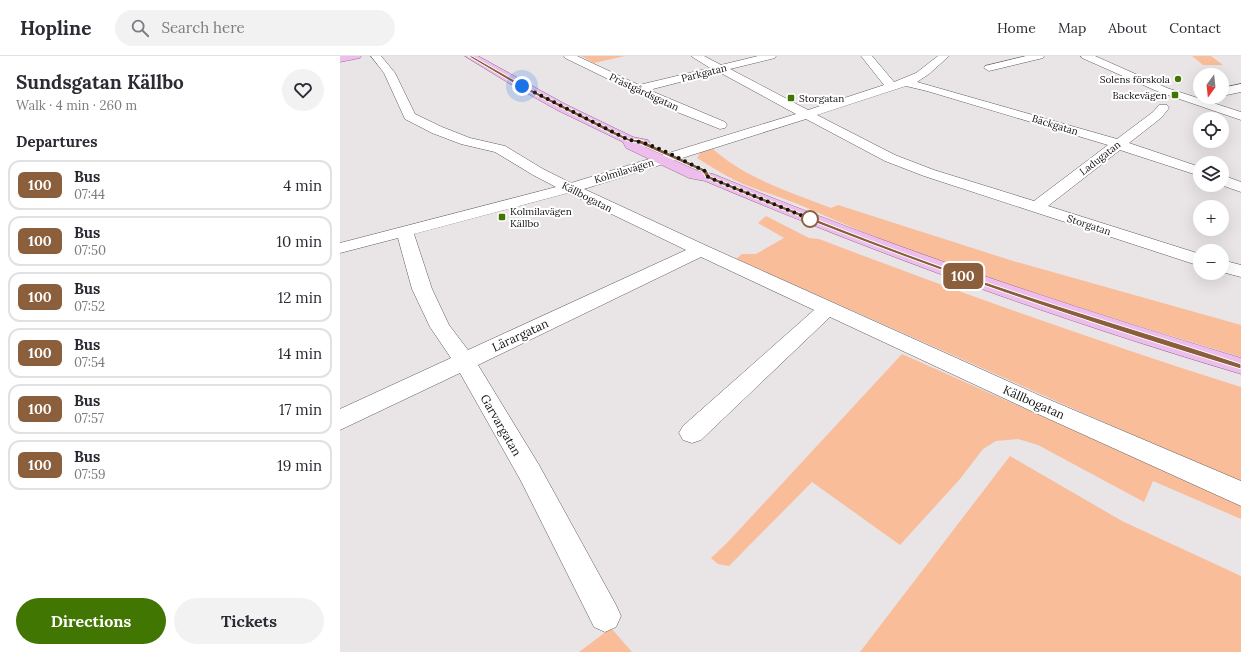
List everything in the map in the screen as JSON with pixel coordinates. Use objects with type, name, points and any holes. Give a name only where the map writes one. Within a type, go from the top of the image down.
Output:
[{"type":"main road","points":[[340,59],[356,56]]},
{"type":"main road","points":[[470,56],[522,86],[629,140],[631,145],[666,158],[694,175],[708,177],[793,213],[942,269],[1028,299],[1241,366]]},
{"type":"street","name":"Källbogatan","points":[[376,56],[389,73],[410,116],[437,130],[466,141],[500,149],[538,172],[570,188],[827,309],[1241,494]]},
{"type":"street","name":"Prästgårdsgatan","points":[[569,56],[638,89],[720,125]]},
{"type":"street","name":"Storgatan","points":[[696,56],[890,158],[929,173],[1035,208],[1193,258]]},
{"type":"street","name":"Parkgatan","points":[[638,89],[770,56]]},
{"type":"street","points":[[866,56],[891,86]]},
{"type":"street","name":"Kolmilavägen","points":[[340,248],[570,188],[807,115],[891,86],[908,83],[920,77],[944,56]]},
{"type":"street","points":[[989,68],[1039,56]]},
{"type":"street","points":[[1086,56],[1188,100],[1241,116]]},
{"type":"street","name":"Bäckgatan","points":[[908,83],[930,88],[1118,144],[1193,170]]},
{"type":"street","points":[[1229,91],[1241,88]]},
{"type":"street","points":[[1188,100],[1193,99]]},
{"type":"street","name":"Ladugatan","points":[[1035,208],[1157,115],[1163,108]]},
{"type":"street","points":[[1229,182],[1241,186]]},
{"type":"street","name":"Garvargatan","points":[[405,231],[422,288],[440,327],[464,361],[530,473],[605,616]]},
{"type":"street","name":"Lärargatan","points":[[340,420],[701,250]]},
{"type":"street","points":[[1229,268],[1241,271]]},
{"type":"street","points":[[692,433],[827,309]]},
{"type":"shaded area","points":[[581,56],[625,56],[594,63]]},
{"type":"shaded area","points":[[1192,56],[1211,56],[1223,65],[1203,65]]},
{"type":"shaded area","points":[[713,149],[740,169],[754,177],[831,208],[838,205],[1013,261],[1241,325],[1241,357],[1076,307],[967,271],[913,251],[801,205],[743,184],[719,172],[697,158],[702,150]]},
{"type":"shaded area","points":[[766,216],[809,238],[819,239],[1029,316],[1241,387],[1241,483],[736,259],[742,254],[756,254],[784,238],[758,223]]},
{"type":"shaded area","points":[[902,354],[1241,505],[1241,519],[1153,481],[1144,502],[1038,445],[1018,439],[996,441],[983,449],[960,479],[900,545],[812,482],[729,566],[718,564],[711,558],[727,543]]},
{"type":"shaded area","points":[[1010,456],[1122,521],[1241,576],[1241,652],[860,652]]},
{"type":"shaded area","points":[[611,628],[632,652],[579,652]]},
{"type":"bus line","name":"100","points":[[470,56],[522,86],[616,134],[629,140],[639,141],[653,147],[705,171],[708,177],[793,213],[942,269],[1028,299],[1241,366]]},
{"type":"place","name":"Solens förskola","points":[[1178,79]]},
{"type":"place","name":"Backevägen","points":[[1175,95]]},
{"type":"place","name":"Storgatan","points":[[791,98]]},
{"type":"place","name":"Kolmilavägen Källbo","points":[[502,217]]},
{"type":"route","points":[[522,86],[629,140],[639,141],[705,171],[708,177],[810,219]]}]
